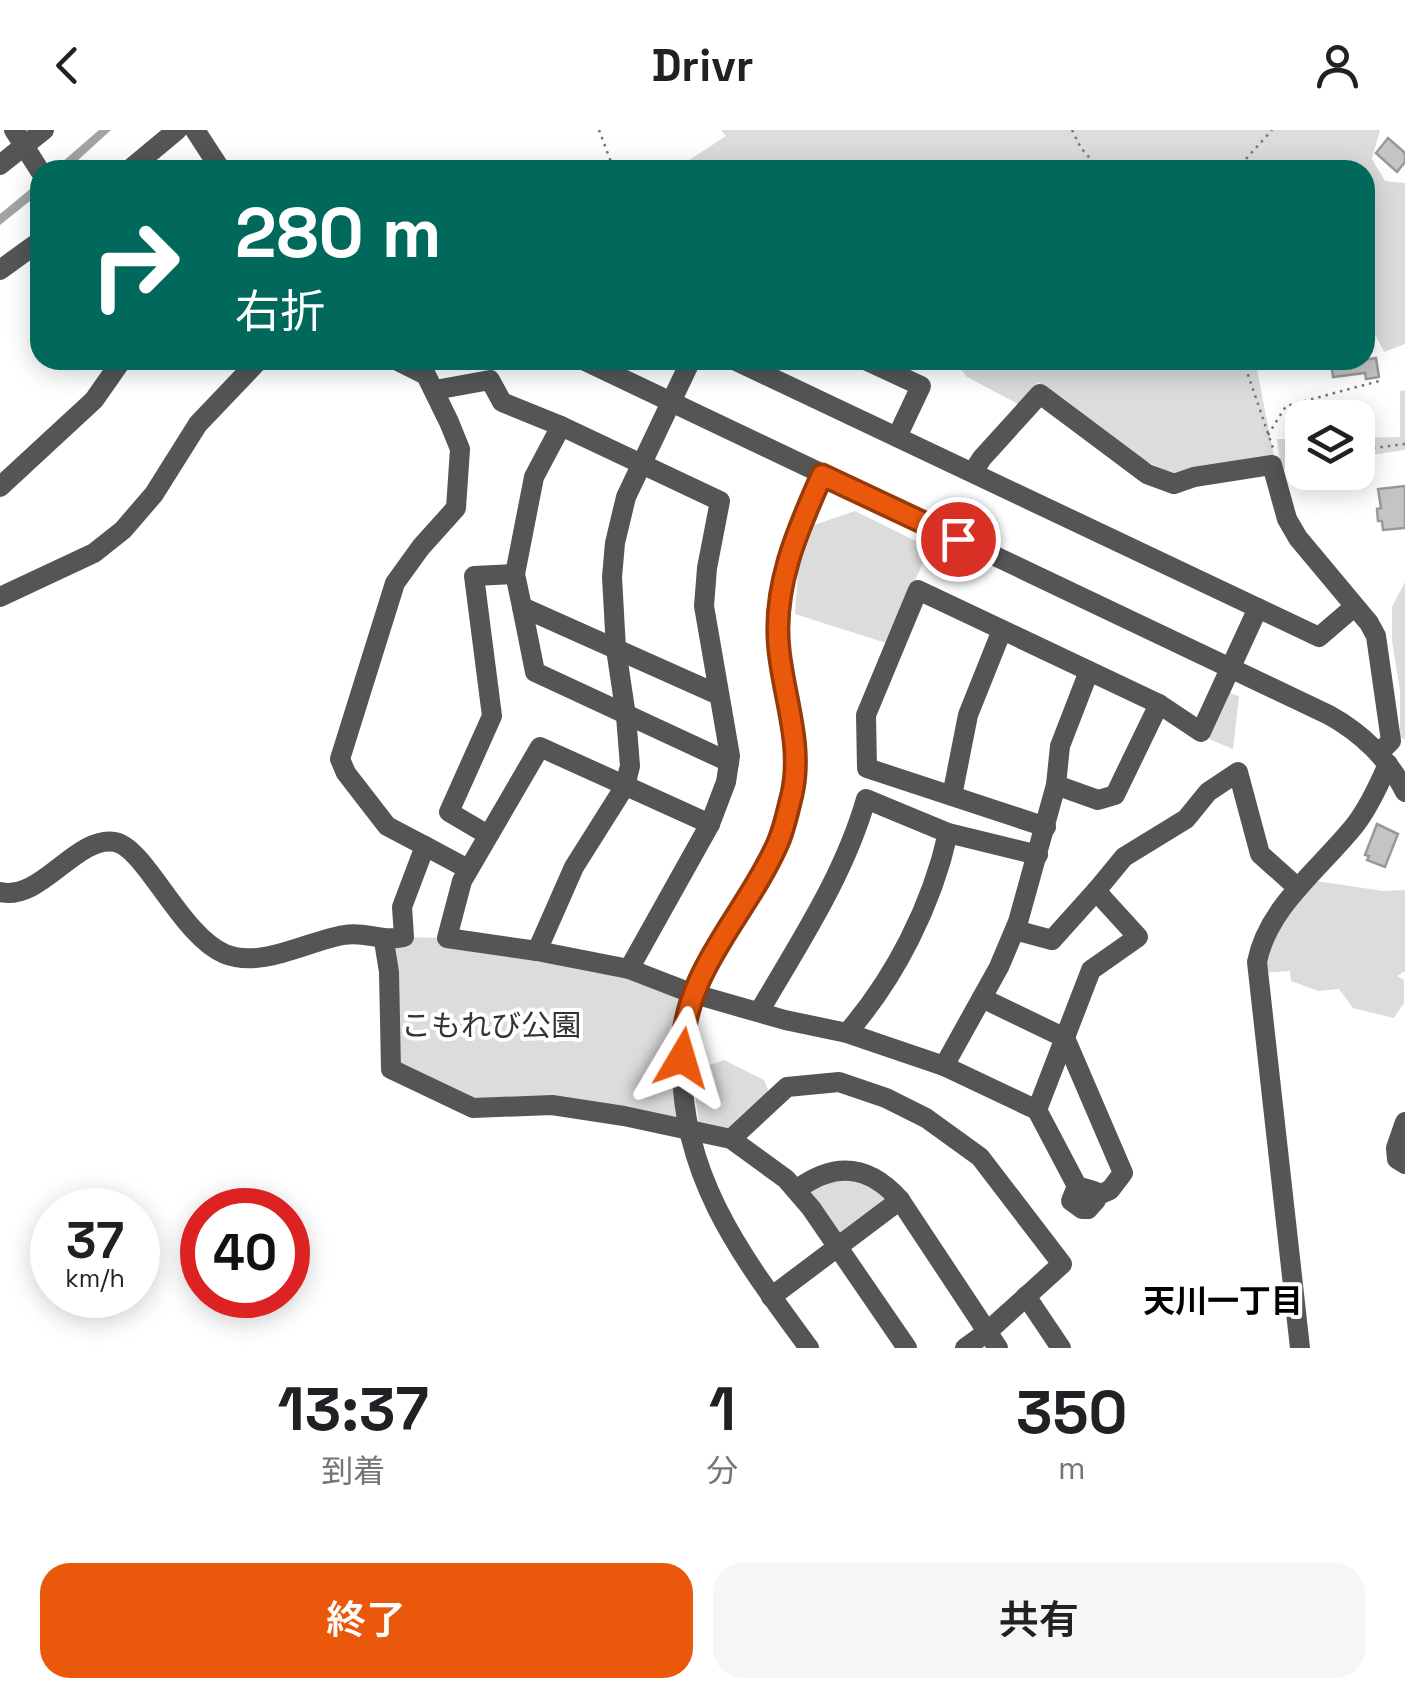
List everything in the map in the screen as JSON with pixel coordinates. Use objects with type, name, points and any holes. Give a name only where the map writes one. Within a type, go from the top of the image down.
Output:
[{"type":"street","points":[[0,165],[21,144],[44,130]]},
{"type":"street","points":[[141,160],[177,130]]},
{"type":"street","points":[[195,130],[214,160]]},
{"type":"street","points":[[0,270],[30,248]]},
{"type":"street","points":[[0,488],[94,400],[115,370]]},
{"type":"street","points":[[0,597],[94,552],[123,530],[154,494],[198,424],[249,370]]},
{"type":"street","points":[[416,370],[426,375],[435,390],[460,449],[456,508],[395,584],[340,758],[346,773],[387,826],[468,870]]},
{"type":"street","points":[[604,370],[1346,724],[1383,759],[1405,792]]},
{"type":"street","points":[[537,950],[574,867],[626,786],[630,766],[616,649],[614,543],[626,497],[686,370]]},
{"type":"street","points":[[755,370],[1319,637],[1354,608]]},
{"type":"street","points":[[887,370],[921,386],[898,437]]},
{"type":"street","points":[[435,390],[490,380],[502,402],[642,462],[720,501],[704,606],[729,762],[726,782],[710,824],[629,969]]},
{"type":"street","points":[[973,472],[1040,394],[1147,474],[1174,484],[1194,477],[1272,466],[1287,520],[1369,623],[1381,651],[1391,741],[1360,818],[1298,888],[1260,950],[1256,976],[1300,1348]]},
{"type":"street","points":[[561,426],[534,476],[515,574],[535,672],[729,762]]},
{"type":"street","points":[[809,1348],[724,1226],[700,1173],[682,1080],[682,1036],[691,993],[777,845],[793,790],[795,740],[779,651],[777,610],[796,534],[822,475]]},
{"type":"street","points":[[488,835],[449,812],[492,716],[474,576],[515,574]]},
{"type":"street","points":[[1046,827],[866,768],[866,715],[918,590],[1158,704],[1201,732],[1258,608]]},
{"type":"street","points":[[522,607],[719,695]]},
{"type":"street","points":[[952,796],[968,714],[1002,630]]},
{"type":"street","points":[[944,1066],[1015,930],[1046,827],[1060,746],[1089,671]]},
{"type":"street","points":[[1056,785],[1098,800],[1115,795],[1158,704]]},
{"type":"street","points":[[710,824],[540,747],[468,870],[448,938],[537,950],[629,969],[691,993],[847,1033],[944,1066],[1037,1110],[1086,1191],[1110,1190],[1123,1173],[1065,1038],[982,998]]},
{"type":"street","points":[[1015,930],[1052,940],[1124,857],[1186,819],[1208,792],[1238,772],[1260,854],[1298,888]]},
{"type":"street","points":[[759,1012],[826,896],[852,844],[866,799],[948,833],[1038,856]]},
{"type":"street","points":[[847,1033],[869,1008],[908,941],[942,862],[948,833]]},
{"type":"street","points":[[0,892],[12,895],[91,846],[113,841],[133,850],[192,928],[228,955],[256,958],[344,935],[360,934],[384,941],[404,937],[402,908],[424,846]]},
{"type":"street","points":[[1037,1110],[1091,970],[1138,937],[1096,891]]},
{"type":"street","points":[[384,941],[389,972],[391,1069],[472,1108],[552,1105],[731,1139],[796,1190],[907,1348]]},
{"type":"street","points":[[731,1139],[787,1088],[839,1082],[886,1098],[926,1118],[980,1156],[1062,1264],[1026,1296],[992,1340],[965,1348]]},
{"type":"street","points":[[1405,1122],[1396,1148],[1396,1158],[1405,1164]]},
{"type":"street","points":[[796,1190],[816,1176],[830,1172],[854,1171],[885,1184],[900,1200],[992,1340]]},
{"type":"street","points":[[771,1296],[900,1200]]},
{"type":"street","points":[[1026,1296],[1061,1348]]},
{"type":"path","points":[[599,130],[610,160]]},
{"type":"path","points":[[1072,130],[1091,160]]},
{"type":"path","points":[[1245,160],[1272,130]]},
{"type":"path","points":[[1246,370],[1277,458],[1272,466]]},
{"type":"path","points":[[1268,435],[1286,406],[1382,380]]},
{"type":"path","points":[[1375,448],[1405,444]]},
{"type":"green space","points":[[721,130],[1380,130],[1373,160],[689,160],[726,136]]},
{"type":"green space","points":[[1375,164],[1385,181],[1405,183],[1405,344],[1384,352],[1375,334]]},
{"type":"green space","points":[[961,370],[1257,370],[1274,456],[1173,474],[1144,460],[1038,382],[1018,404],[967,377]]},
{"type":"green space","points":[[1405,390],[1405,450],[1375,454],[1375,438],[1400,437],[1400,391]]},
{"type":"green space","points":[[1277,439],[1285,439],[1285,469],[1281,470]]},
{"type":"green space","points":[[855,511],[930,548],[886,643],[795,614],[798,571],[814,525]]},
{"type":"green space","points":[[1405,582],[1405,739],[1400,738],[1392,607]]},
{"type":"green space","points":[[1230,693],[1239,696],[1233,749],[1209,739]]},
{"type":"green space","points":[[1310,880],[1383,891],[1405,890],[1405,971],[1397,976],[1404,980],[1404,1003],[1394,1018],[1353,1008],[1339,989],[1318,991],[1291,981],[1290,971],[1260,973],[1269,944]]},
{"type":"green space","name":"こもれび公園","points":[[404,937],[447,938],[691,993],[686,1118],[506,1109],[391,1069],[384,941]]},
{"type":"green space","points":[[724,1060],[764,1080],[769,1092],[729,1134],[700,1133],[692,1071]]},
{"type":"green space","points":[[855,1171],[900,1200],[839,1246],[796,1190]]},
{"type":"shaded area","points":[[99,130],[111,130],[78,160],[64,160]]},
{"type":"shaded area","points":[[30,189],[30,201],[0,225],[0,214]]},
{"type":"building","points":[[1388,138],[1405,153],[1405,162],[1397,172],[1376,153]]},
{"type":"building","points":[[1375,358],[1379,377],[1366,379],[1365,373],[1333,377],[1332,370],[1375,370]]},
{"type":"building","points":[[1405,486],[1405,528],[1383,530],[1382,521],[1378,521],[1378,489]]},
{"type":"building","points":[[1377,824],[1398,834],[1385,867],[1367,860],[1369,856],[1365,855]]},
{"type":"district","name":"天川一丁目","points":[[1223,1301]]},
{"type":"route","points":[[682,1058],[682,1036],[691,993],[777,845],[793,790],[795,740],[779,651],[777,610],[796,534],[822,475],[958,539]]}]
